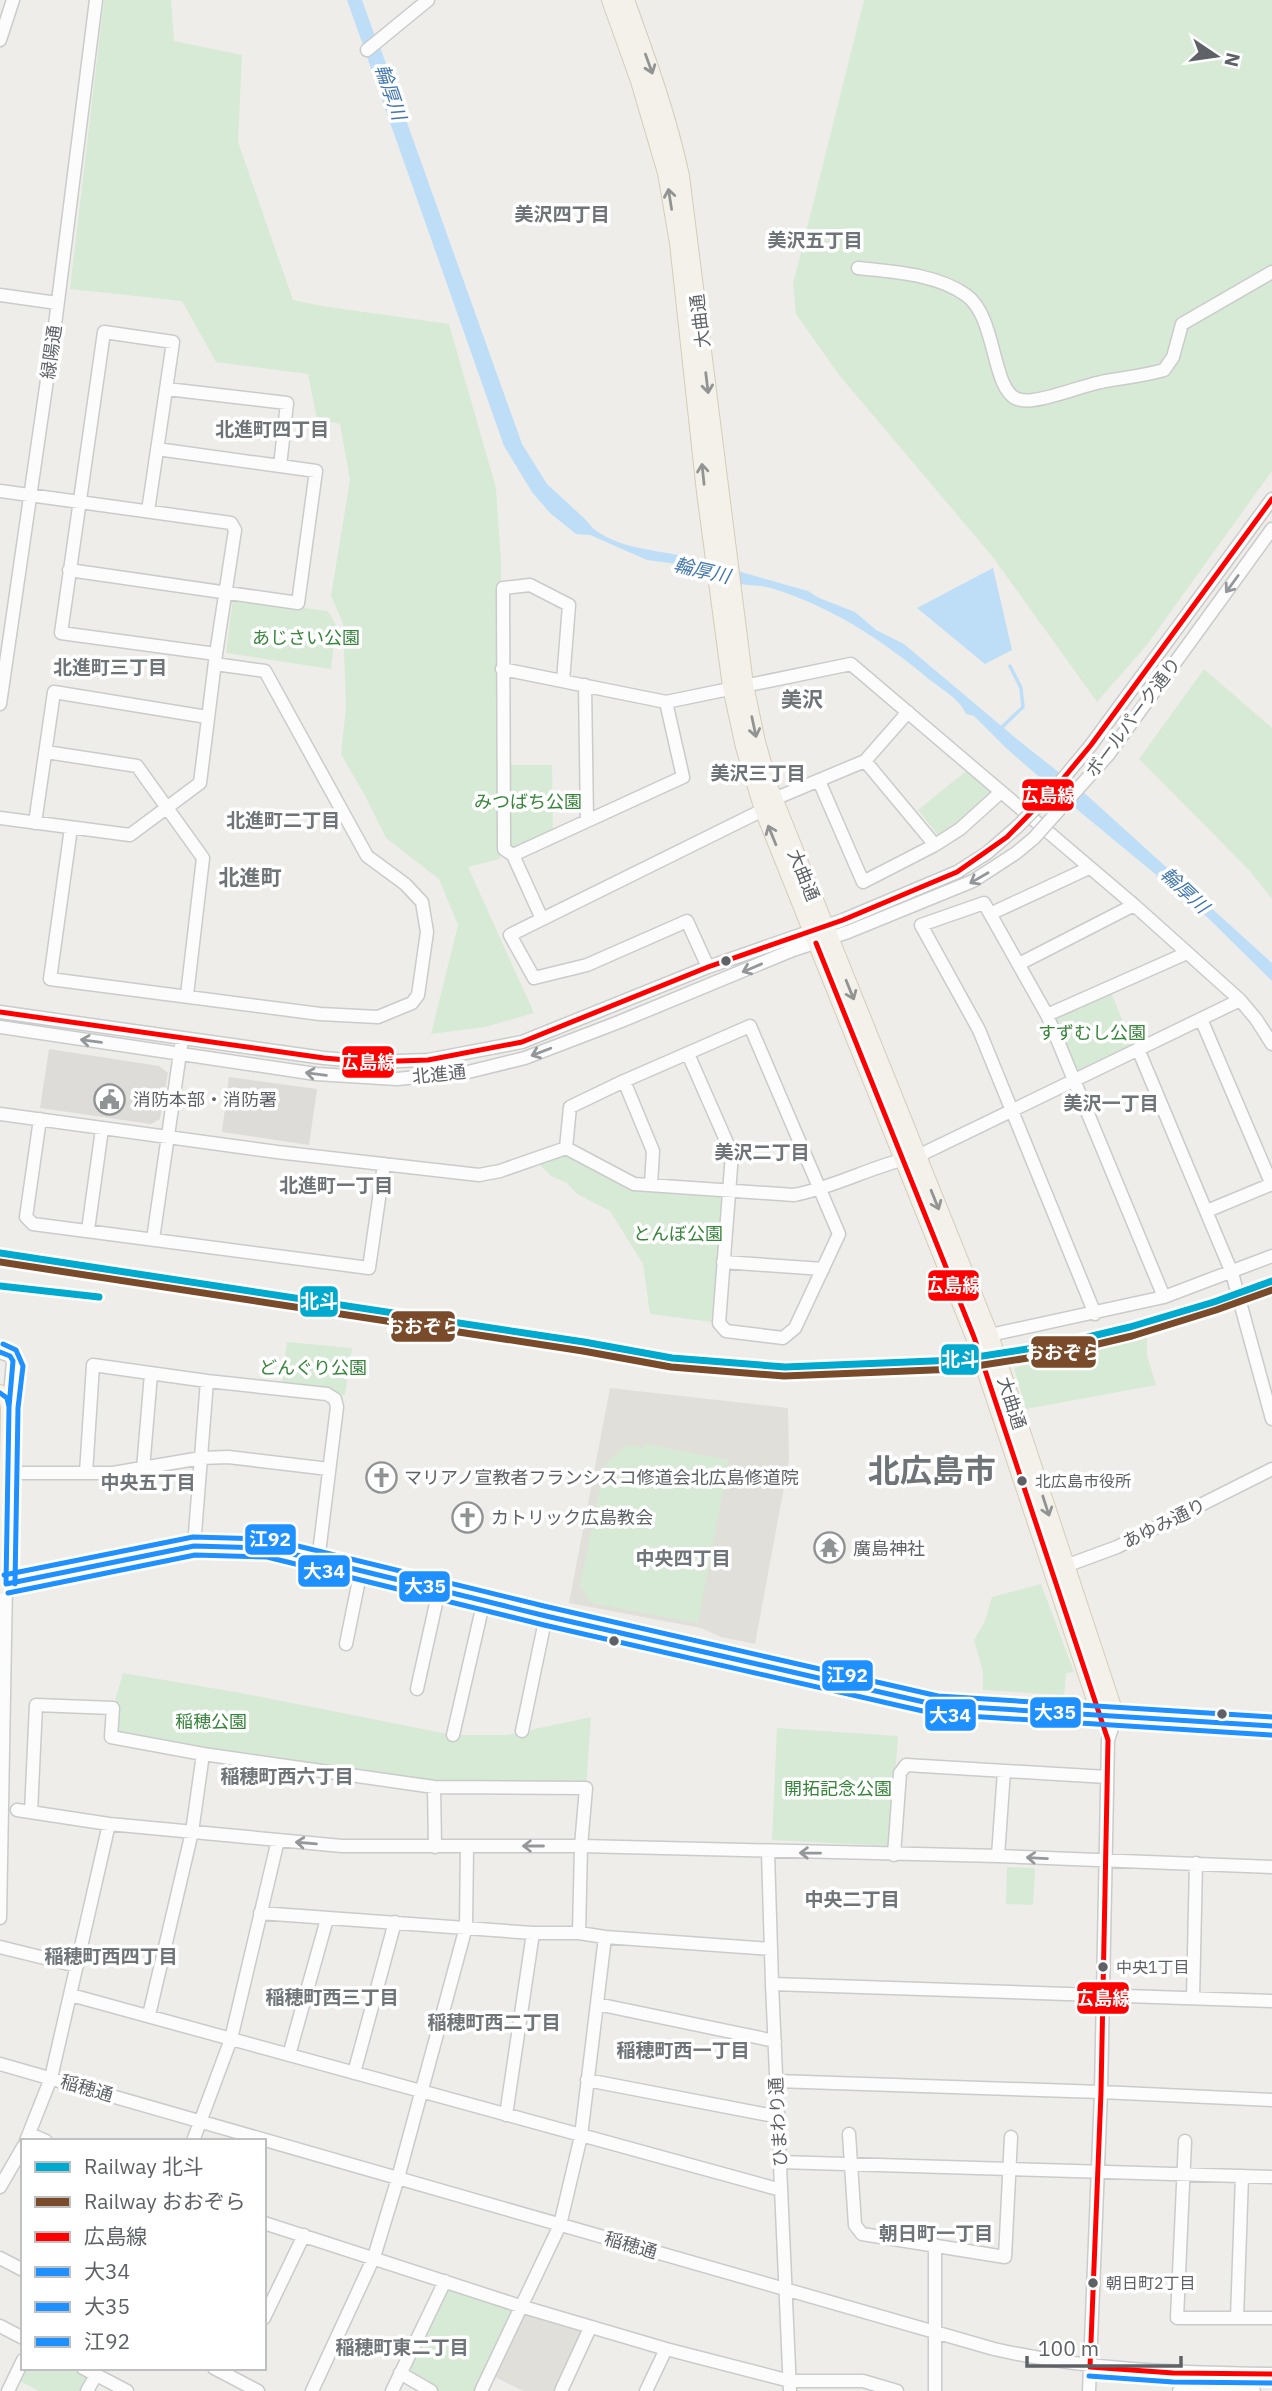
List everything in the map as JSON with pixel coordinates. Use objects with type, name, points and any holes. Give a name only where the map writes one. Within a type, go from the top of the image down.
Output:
[{"type":"main road","name":"大曲通","points":[[610,0],[639,81],[666,173],[678,243],[705,492],[719,542]]},
{"type":"main road","name":"大曲通","points":[[626,0],[653,74],[681,176],[719,542],[738,686],[757,742],[768,805],[910,1158],[1059,1569],[1108,1716]]},
{"type":"main road","name":"大曲通","points":[[910,1158],[990,1335],[1059,1569]]},
{"type":"main road","points":[[5,1400],[3,1585],[194,1546],[268,1548],[546,1616],[937,1705],[1272,1726]]},
{"type":"street","points":[[0,40],[13,0]]},
{"type":"street","name":"緑陽通","points":[[0,704],[57,303],[96,0]]},
{"type":"street","points":[[367,50],[428,0]]},
{"type":"street","points":[[858,268],[897,272],[945,283],[968,296],[987,324],[1004,387],[1016,399],[1031,401],[1164,370],[1173,357],[1182,324],[1272,272]]},
{"type":"street","points":[[0,295],[57,303]]},
{"type":"street","points":[[71,828],[50,979],[320,1014],[378,1017],[412,1003],[418,995],[426,932],[422,902],[405,884],[367,856],[265,671],[215,659],[61,633],[104,332],[173,342],[148,511]]},
{"type":"street","points":[[167,388],[287,403],[280,466]]},
{"type":"street","points":[[69,570],[298,603],[316,471],[158,449]]},
{"type":"street","points":[[0,491],[231,523],[235,530],[215,659],[200,783],[130,835],[0,818]]},
{"type":"street","name":"ボールパーク通り","points":[[820,935],[957,872],[987,853],[1018,826],[1057,786],[1091,744],[1272,499]]},
{"type":"street","name":"ボールパーク通り","points":[[820,935],[973,881],[1034,838],[1108,755],[1272,529]]},
{"type":"street","points":[[542,919],[513,855],[505,849],[503,588],[530,585],[569,605],[563,681]]},
{"type":"street","points":[[502,669],[666,702],[851,664],[1134,905],[1240,1000],[1272,1044]]},
{"type":"street","points":[[585,685],[587,821]]},
{"type":"street","points":[[35,823],[54,692],[207,717]]},
{"type":"street","points":[[513,855],[683,777],[666,702]]},
{"type":"street","points":[[708,967],[687,920],[587,965],[534,978],[510,935],[768,805],[865,761],[908,712]]},
{"type":"street","points":[[46,752],[137,766],[203,859],[187,995]]},
{"type":"street","points":[[865,761],[935,845]]},
{"type":"street","points":[[819,781],[863,882],[960,830],[1001,792]]},
{"type":"street","points":[[990,915],[1090,868]]},
{"type":"street","points":[[1095,1314],[979,1030],[921,925],[984,903],[1047,1015],[1164,1297]]},
{"type":"street","points":[[1019,964],[1134,905]]},
{"type":"street","name":"北進通","points":[[0,1012],[335,1059],[368,1062],[428,1060],[522,1042],[708,967],[820,935]]},
{"type":"street","name":"北進通","points":[[0,1027],[316,1074],[397,1079],[468,1072],[525,1058],[619,1022],[793,950],[820,935]]},
{"type":"street","points":[[1047,1015],[1186,953]]},
{"type":"street","points":[[0,1114],[479,1175],[500,1171],[566,1147],[634,1184],[794,1195],[820,1190],[910,1158],[1240,1000]]},
{"type":"street","points":[[1200,1020],[1272,1184],[1207,1211]]},
{"type":"street","points":[[566,1147],[570,1107],[750,1026],[839,1234],[795,1328],[783,1338],[726,1331],[719,1323],[732,1154],[688,1054]]},
{"type":"street","points":[[153,1239],[182,1037]]},
{"type":"street","points":[[1138,1049],[1232,1273],[1272,1419]]},
{"type":"street","points":[[624,1081],[653,1151],[650,1185]]},
{"type":"street","points":[[40,1119],[26,1217],[33,1224],[369,1268],[384,1164]]},
{"type":"street","points":[[88,1230],[102,1129]]},
{"type":"street","points":[[990,1335],[1164,1297],[1272,1256]]},
{"type":"street","points":[[723,1262],[823,1269]]},
{"type":"street","points":[[0,1352],[5,1352],[13,1361],[5,1400]]},
{"type":"street","points":[[86,1473],[93,1365],[327,1394],[335,1399],[337,1407],[318,1560]]},
{"type":"street","points":[[143,1469],[151,1374]]},
{"type":"street","points":[[194,1546],[207,1381]]},
{"type":"street","points":[[4,1473],[113,1473],[201,1458],[228,1457],[329,1469]]},
{"type":"street","name":"あゆみ通り","points":[[1059,1569],[1117,1547],[1272,1469]]},
{"type":"street","points":[[346,1644],[360,1570]]},
{"type":"street","points":[[0,1918],[3,1585]]},
{"type":"street","points":[[417,1689],[439,1590]]},
{"type":"street","points":[[453,1735],[484,1600]]},
{"type":"street","points":[[522,1731],[546,1616]]},
{"type":"street","points":[[31,1812],[36,1705],[113,1708],[111,1737],[203,1754],[434,1787],[586,1788],[581,1846],[579,1933]]},
{"type":"street","points":[[1089,2391],[1101,2092],[1108,1716]]},
{"type":"street","points":[[149,2015],[192,1832],[203,1754]]},
{"type":"street","points":[[894,1855],[900,1773],[906,1765],[1107,1777]]},
{"type":"street","points":[[998,1856],[1004,1771]]},
{"type":"street","points":[[434,1787],[435,1847]]},
{"type":"street","points":[[17,1810],[109,1824],[342,1846],[581,1846],[998,1856],[1272,1867]]},
{"type":"street","points":[[28,2137],[51,2078],[109,1824]]},
{"type":"street","points":[[194,2139],[231,2039],[278,1840]]},
{"type":"street","points":[[312,2391],[374,2257],[398,2178],[466,1927],[467,1846]]},
{"type":"street","name":"ひまわり通","points":[[768,1852],[790,2386]]},
{"type":"street","points":[[1194,1998],[1196,1863]]},
{"type":"street","points":[[261,1913],[533,1933],[579,1933],[771,1949]]},
{"type":"street","points":[[289,2055],[327,1919]]},
{"type":"street","points":[[354,2073],[395,1922]]},
{"type":"street","points":[[506,2115],[533,1933]]},
{"type":"street","points":[[481,2391],[560,2225],[581,2136],[605,1937]]},
{"type":"street","points":[[0,1947],[77,1966]]},
{"type":"street","points":[[772,1984],[1272,2001]]},
{"type":"street","points":[[71,1995],[781,2190]]},
{"type":"street","points":[[597,2004],[775,2041]]},
{"type":"street","name":"稲穂通","points":[[0,2064],[263,2139]]},
{"type":"street","points":[[587,2080],[779,2117]]},
{"type":"street","points":[[776,2081],[1272,2100]]},
{"type":"street","points":[[849,2134],[855,2225],[862,2234],[1004,2257],[1011,2137]]},
{"type":"street","name":"稲穂通","points":[[266,2140],[934,2332],[1034,2358],[1090,2367],[1173,2373],[1272,2375]]},
{"type":"street","points":[[1185,2141],[1177,2318],[1272,2318]]},
{"type":"street","points":[[0,2188],[21,2151]]},
{"type":"street","points":[[780,2162],[1272,2177]]},
{"type":"street","points":[[1237,2318],[1242,2176]]},
{"type":"street","points":[[266,2223],[590,2328],[790,2386],[863,2386],[897,2391]]},
{"type":"street","points":[[266,2314],[304,2235]]},
{"type":"street","points":[[935,2245],[935,2391]]},
{"type":"street","points":[[0,2258],[21,2269]]},
{"type":"street","points":[[392,2391],[445,2281]]},
{"type":"street","points":[[0,2326],[21,2336]]},
{"type":"street","points":[[561,2391],[590,2328]]},
{"type":"street","points":[[646,2391],[666,2349]]},
{"type":"street","points":[[8,2391],[21,2364]]},
{"type":"street","points":[[87,2370],[127,2391]]},
{"type":"street","points":[[400,2373],[431,2391]]},
{"type":"street","points":[[237,2374],[258,2391]]},
{"type":"street","points":[[87,2391],[96,2375]]},
{"type":"street","points":[[1179,2391],[1254,2391]]},
{"type":"shaded area","points":[[49,1049],[159,1066],[168,1073],[160,1119],[151,1124],[40,1108]]},
{"type":"shaded area","points":[[229,1077],[317,1089],[309,1145],[222,1132]]},
{"type":"shaded area","points":[[610,1388],[788,1408],[789,1460],[755,1644],[721,1637],[701,1628],[569,1603]]},
{"type":"shaded area","points":[[524,2312],[584,2331],[555,2391],[523,2391],[495,2377]]},
{"type":"green space","points":[[104,0],[171,0],[174,41],[242,55],[238,142],[293,300],[449,324],[496,488],[501,561],[500,859],[468,867],[534,1013],[485,1027],[431,1034],[458,925],[439,879],[386,838],[341,754],[346,707],[343,623],[331,596],[350,480],[340,424],[317,419],[308,374],[216,362],[182,301],[70,289]]},
{"type":"green space","points":[[864,0],[1272,0],[1272,471],[1146,646],[1097,702],[992,556],[839,375],[796,314],[793,284]]},
{"type":"green space","name":"あじさい公園","points":[[233,599],[328,611],[336,625],[331,669],[226,653]]},
{"type":"green space","points":[[1204,669],[1272,728],[1272,899],[1250,871],[1139,759]]},
{"type":"green space","name":"みつばち公園","points":[[503,765],[552,765],[553,837],[513,855],[504,849]]},
{"type":"green space","points":[[966,771],[991,792],[954,825],[938,835],[918,810]]},
{"type":"green space","name":"すずむし公園","points":[[1110,990],[1133,1046],[1076,1074],[1052,1017]]},
{"type":"green space","name":"とんぼ公園","points":[[566,1148],[634,1184],[728,1189],[719,1323],[650,1314],[643,1264],[610,1211],[577,1194],[567,1183],[551,1176],[539,1164]]},
{"type":"green space","points":[[1147,1337],[1147,1355],[1156,1385],[1026,1409],[1014,1368]]},
{"type":"green space","name":"どんぐり公園","points":[[287,1342],[352,1348],[345,1395],[281,1387]]},
{"type":"green space","points":[[645,1444],[729,1460],[698,1623],[591,1603],[580,1586],[605,1464],[627,1445],[644,1448]]},
{"type":"green space","points":[[1041,1584],[1074,1672],[1066,1673],[1064,1695],[983,1690],[983,1672],[974,1640],[985,1621],[992,1597]]},
{"type":"green space","name":"稲穂公園","points":[[123,1673],[241,1693],[453,1735],[507,1735],[591,1717],[586,1788],[434,1787],[111,1737],[113,1708]]},
{"type":"green space","name":"開拓記念公園","points":[[777,1728],[898,1736],[890,1846],[772,1840]]},
{"type":"green space","points":[[1007,1867],[1035,1868],[1033,1905],[1006,1904]]},
{"type":"green space","points":[[445,2281],[520,2306],[481,2391],[431,2391],[400,2373]]},
{"type":"green space","points":[[21,2370],[87,2370],[96,2375],[87,2391],[39,2391],[14,2378]]},
{"type":"water","points":[[347,0],[362,0],[376,39],[364,48]]},
{"type":"water","name":"輪厚川","points":[[380,47],[522,444],[547,484],[595,530],[606,537],[620,543],[692,558],[808,591],[855,612],[876,630],[904,644],[1080,789],[1272,963],[1272,981],[1206,916],[1068,802],[974,716],[966,714],[953,697],[871,636],[833,613],[792,595],[704,574],[699,567],[647,560],[590,535],[576,534],[550,513],[532,492],[504,446],[367,57]]},
{"type":"water","points":[[993,568],[1012,650],[985,664],[917,608]]},
{"type":"waterway","points":[[1000,729],[1023,707],[1021,688],[1010,666]]},
{"type":"rail line","name":"北斗","points":[[0,1253],[584,1342],[672,1358],[785,1367],[957,1360],[1059,1344],[1130,1327],[1214,1302],[1272,1281]]},
{"type":"rail line","name":"おおぞら","points":[[0,1262],[583,1351],[671,1367],[784,1376],[957,1369],[1060,1353],[1132,1336],[1272,1290]]},
{"type":"rail line","name":"北斗","points":[[0,1286],[99,1297]]},
{"type":"transit line","name":"広島線","points":[[0,1012],[324,1058],[368,1062],[428,1060],[522,1042],[708,967],[843,920],[957,872],[1007,837],[1057,786],[1091,745],[1272,499]]},
{"type":"transit line","name":"広島線","points":[[816,943],[974,1337],[1108,1740],[1101,2092],[1090,2367]]},
{"type":"transit line","name":"江92","points":[[3,1344],[16,1350],[23,1366],[18,1408],[15,1584]]},
{"type":"transit line","name":"大35","points":[[0,1352],[10,1356],[13,1361],[9,1407]]},
{"type":"transit line","name":"大35","points":[[0,1393],[7,1398],[9,1407],[6,1584]]},
{"type":"transit line","name":"江92","points":[[4,1575],[193,1537],[269,1539],[548,1607],[938,1696],[1272,1717]]},
{"type":"transit line","name":"大35","points":[[6,1584],[194,1546],[268,1548],[546,1616],[937,1705],[1272,1726]]},
{"type":"transit line","name":"大34","points":[[8,1593],[195,1555],[267,1557],[544,1625],[936,1714],[1271,1735]]},
{"type":"transit line","name":"広島線","points":[[1090,2367],[1173,2373],[1272,2374]]},
{"type":"transit line","name":"大34","points":[[1089,2376],[1173,2382],[1272,2383]]},
{"type":"place","name":"消防本部・消防署","points":[[110,1099]]},
{"type":"place","name":"マリアノ宣教者フランシスコ修道会北広島修道院","points":[[381,1477]]},
{"type":"place","name":"北広島市役所","points":[[1022,1481]]},
{"type":"place","name":"カトリック広島教会","points":[[468,1517]]},
{"type":"place","name":"廣島神社","points":[[830,1548]]},
{"type":"place","name":"中央1丁目","points":[[1103,1967]]},
{"type":"place","name":"朝日町2丁目","points":[[1093,2283]]},
{"type":"district","name":"美沢四丁目","points":[[562,214]]},
{"type":"district","name":"美沢五丁目","points":[[815,240]]},
{"type":"district","name":"北進町四丁目","points":[[272,429]]},
{"type":"district","name":"北進町三丁目","points":[[110,667]]},
{"type":"district","name":"美沢","points":[[802,699]]},
{"type":"district","name":"美沢三丁目","points":[[758,773]]},
{"type":"district","name":"北進町二丁目","points":[[283,820]]},
{"type":"district","name":"北進町","points":[[250,877]]},
{"type":"district","name":"美沢一丁目","points":[[1111,1103]]},
{"type":"district","name":"美沢二丁目","points":[[762,1152]]},
{"type":"district","name":"北進町一丁目","points":[[336,1185]]},
{"type":"district","name":"北広島市","points":[[932,1470]]},
{"type":"district","name":"中央五丁目","points":[[148,1482]]},
{"type":"district","name":"中央四丁目","points":[[683,1558]]},
{"type":"district","name":"稲穂町西六丁目","points":[[287,1776]]},
{"type":"district","name":"中央二丁目","points":[[852,1899]]},
{"type":"district","name":"稲穂町西四丁目","points":[[111,1956]]},
{"type":"district","name":"稲穂町西三丁目","points":[[332,1997]]},
{"type":"district","name":"稲穂町西二丁目","points":[[494,2022]]},
{"type":"district","name":"稲穂町西一丁目","points":[[683,2050]]},
{"type":"district","name":"朝日町一丁目","points":[[936,2233]]},
{"type":"district","name":"稲穂町東二丁目","points":[[402,2347]]}]
